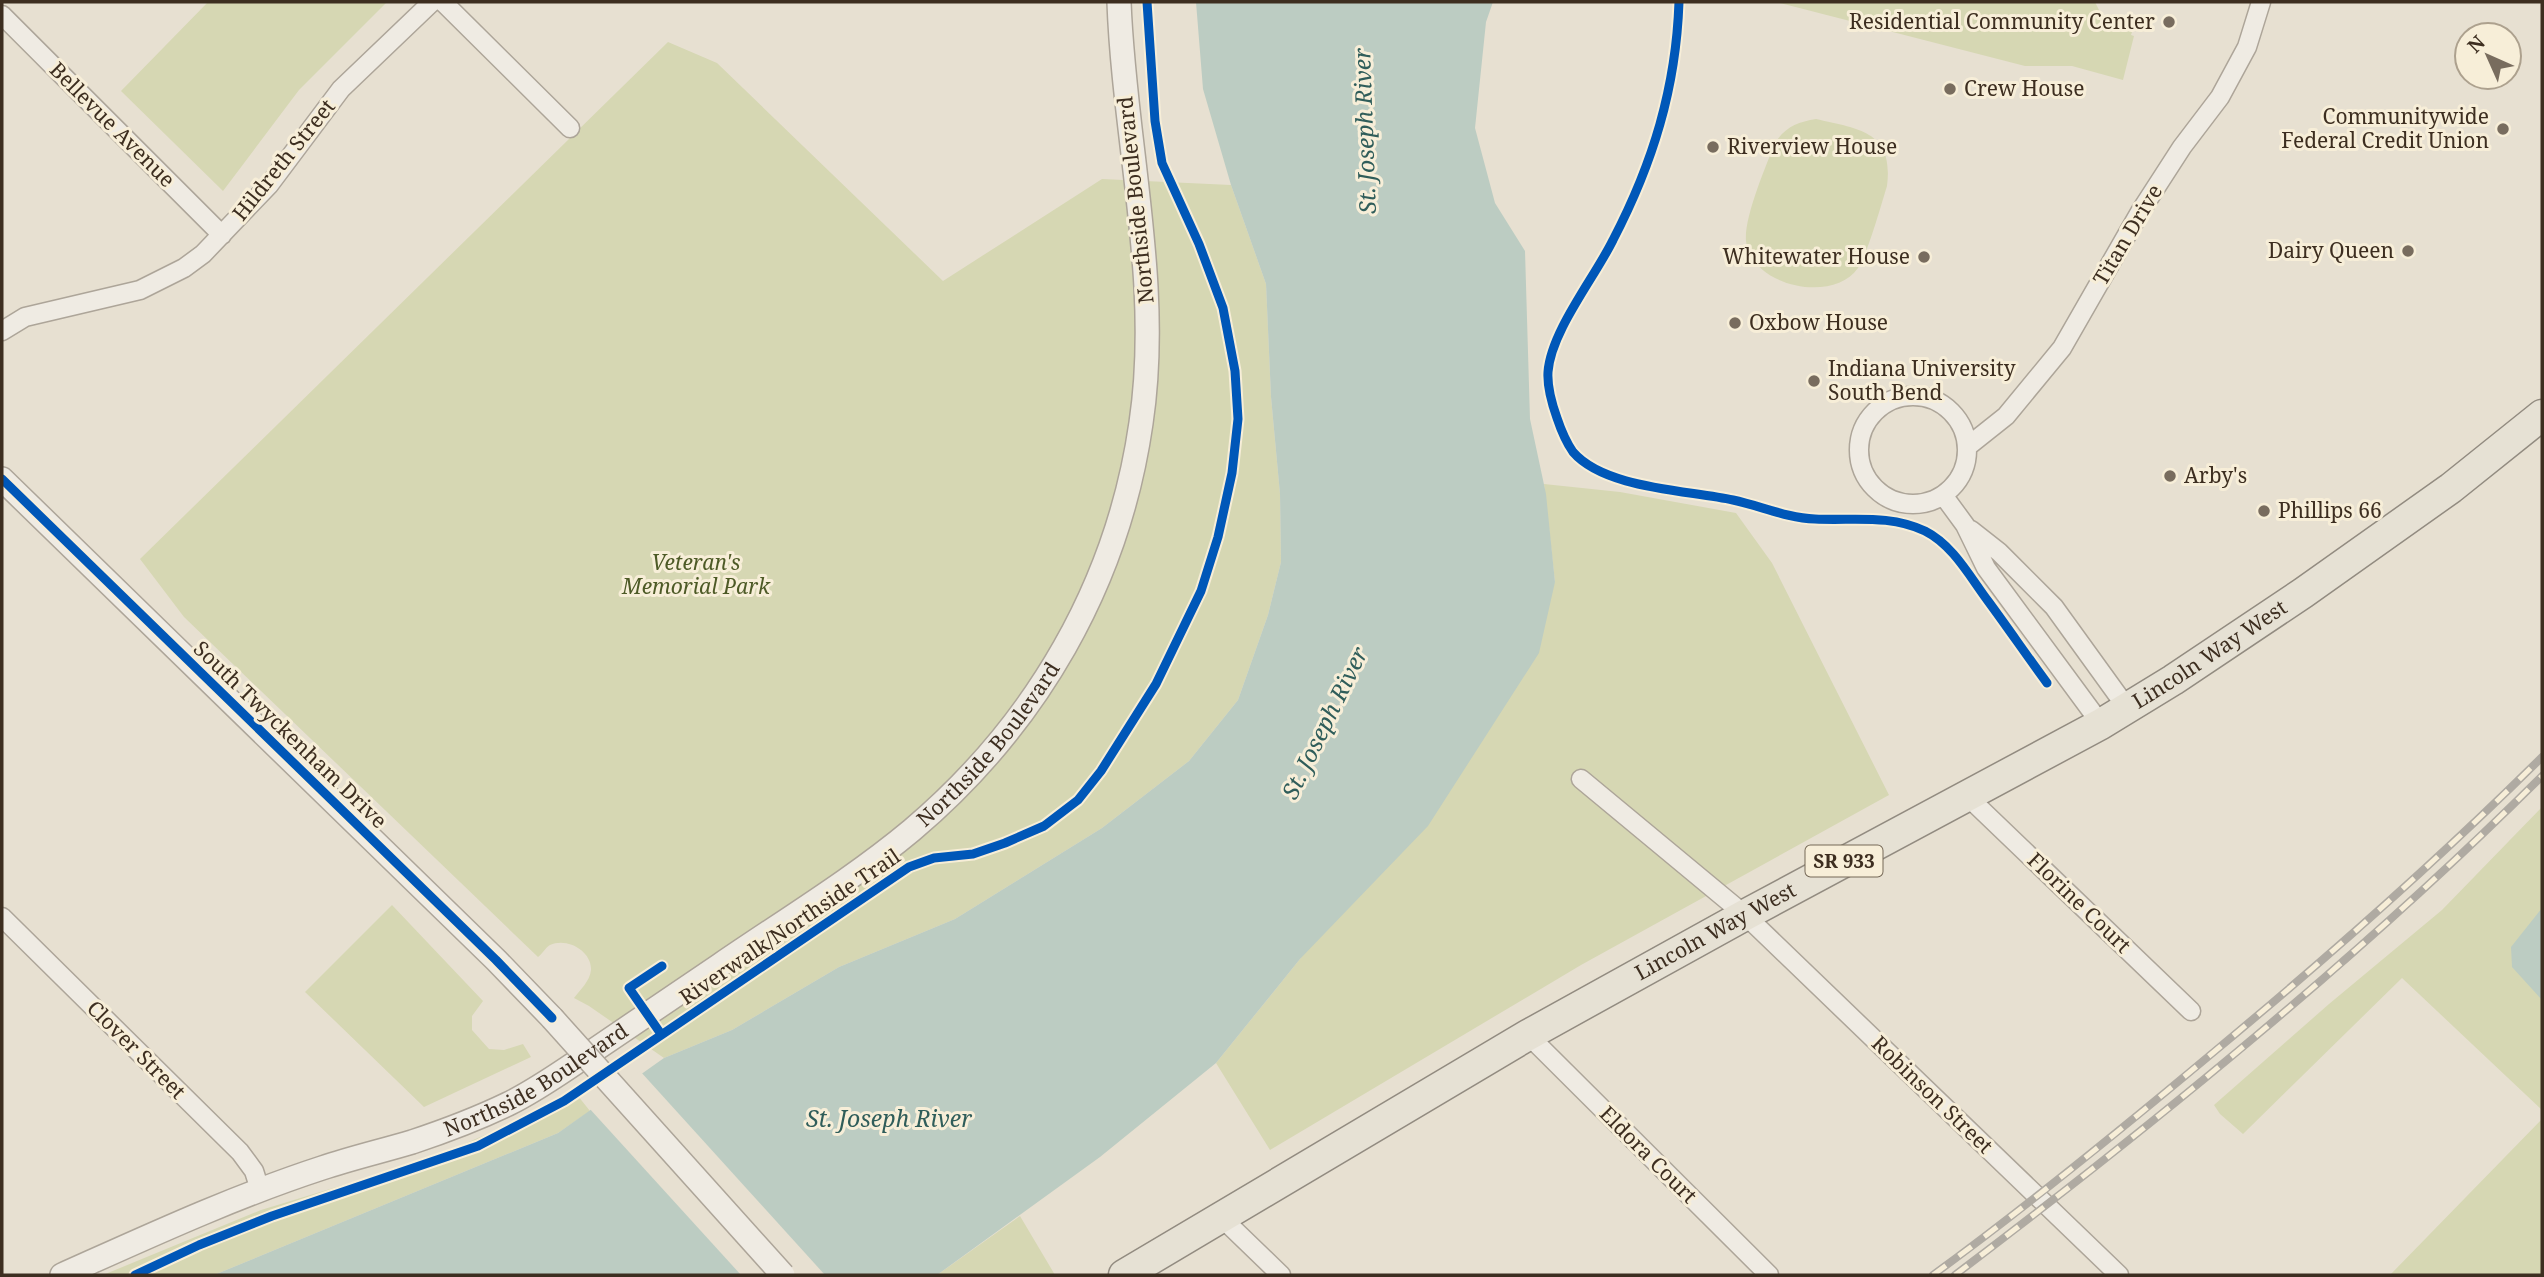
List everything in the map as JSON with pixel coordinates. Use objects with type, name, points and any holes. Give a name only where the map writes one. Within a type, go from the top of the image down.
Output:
[{"type":"main road","name":"Lincoln Way West","points":[[1124,1275],[1528,1035],[2101,724],[2173,680],[2303,593],[2451,488],[2542,415]]},
{"type":"street","name":"Hildreth Street","points":[[2,331],[25,317],[140,290],[157,283],[203,254],[269,185],[341,89],[432,2]]},
{"type":"street","points":[[443,2],[570,128]]},
{"type":"street","name":"Northside Boulevard","points":[[62,1275],[260,1190],[325,1166],[413,1142],[462,1125],[513,1102],[708,974],[903,837],[972,774],[1026,710],[1053,671],[1102,572],[1133,475],[1142,418],[1147,365],[1147,314],[1137,195],[1126,108],[1119,2]]},
{"type":"street","name":"Titan Drive","points":[[1967,447],[2006,416],[2062,348],[2140,212],[2182,146],[2220,97],[2247,47],[2261,2]]},
{"type":"street","name":"Bellevue Avenue","points":[[2,15],[222,235]]},
{"type":"street","points":[[1920,396],[1940,403],[1955,415],[1964,431],[1967,447],[1964,467],[1956,483],[1943,495],[1926,503],[1908,504],[1888,499],[1873,487],[1863,473],[1859,458],[1860,437],[1868,419],[1883,405],[1903,397],[1920,396]]},
{"type":"street","name":"South Twyckenham Drive","points":[[2,479],[552,1017],[783,1275]]},
{"type":"street","points":[[1943,495],[1965,525],[1986,568],[2101,724]]},
{"type":"street","points":[[1965,525],[1999,552],[2054,607],[2127,708]]},
{"type":"street","name":"Robinson Street","points":[[1581,779],[1745,915],[2119,1275]]},
{"type":"street","name":"Florine Court","points":[[1966,795],[2191,1011]]},
{"type":"street","name":"Clover Street","points":[[2,917],[240,1152],[254,1171],[260,1190]]},
{"type":"street","name":"Eldora Court","points":[[1528,1035],[1769,1275]]},
{"type":"street","points":[[1222,1218],[1281,1275]]},
{"type":"green space","points":[[208,2],[387,2],[299,90],[223,191],[121,91]]},
{"type":"green space","points":[[1776,2],[2095,2],[2105,22],[2133,29],[2131,35],[2134,36],[2123,80],[2072,66],[2025,66]]},
{"type":"green space","name":"Veteran's Memorial Park","points":[[668,42],[717,63],[943,281],[1102,179],[1231,185],[1266,284],[1271,397],[1280,494],[1281,562],[1268,615],[1238,700],[1189,761],[1102,828],[955,919],[839,967],[732,1030],[664,1058],[574,998],[591,970],[583,952],[571,944],[557,943],[548,946],[538,957],[184,617],[140,559]]},
{"type":"green space","points":[[1816,119],[1859,130],[1870,136],[1879,143],[1888,168],[1887,186],[1858,268],[1846,279],[1830,286],[1812,287],[1776,279],[1762,269],[1751,256],[1746,231],[1761,178],[1775,143],[1792,126]]},
{"type":"green space","points":[[1544,484],[1620,492],[1736,513],[1772,563],[1889,795],[1581,965],[1270,1150],[1216,1063],[1300,959],[1555,582]]},
{"type":"green space","points":[[2542,807],[2542,1110],[2402,978],[2243,1134],[2220,1114],[2214,1105],[2442,910]]},
{"type":"green space","points":[[392,905],[483,1001],[472,1016],[472,1030],[489,1049],[504,1050],[523,1044],[531,1057],[424,1107],[305,992]]},
{"type":"green space","points":[[574,1091],[590,1111],[558,1133],[214,1275],[103,1275],[261,1210],[432,1158],[510,1124]]},
{"type":"green space","points":[[2542,1119],[2542,1275],[2390,1275]]},
{"type":"green space","points":[[1020,1216],[1055,1275],[937,1275]]},
{"type":"water","name":"St. Joseph River","points":[[1196,2],[1493,2],[1486,22],[1475,128],[1495,203],[1525,251],[1530,419],[1546,494],[1555,582],[1539,653],[1428,826],[1300,959],[1216,1063],[1100,1157],[937,1275],[214,1275],[558,1133],[664,1058],[732,1030],[839,967],[955,919],[1102,828],[1189,761],[1238,700],[1268,615],[1281,562],[1280,494],[1271,397],[1266,284],[1231,185],[1203,89]]},
{"type":"water","points":[[2542,908],[2542,1000],[2512,967],[2511,947]]},
{"type":"pier","points":[[640,1071],[825,1275],[741,1275],[589,1108]]},
{"type":"railway","points":[[1933,1275],[2076,1165],[2257,1016],[2423,871],[2542,757]]},
{"type":"railway","points":[[1955,1275],[2107,1158],[2257,1035],[2403,908],[2542,776]]},
{"type":"cycle path","name":"Riverwalk/Northside Trail","points":[[135,1275],[199,1245],[272,1216],[478,1146],[564,1101],[909,867],[934,858],[973,854],[1005,843],[1044,826],[1078,800],[1101,771],[1156,684],[1201,591],[1218,537],[1232,473],[1238,419],[1235,371],[1223,308],[1199,244],[1162,163],[1155,121],[1147,2]]},
{"type":"cycle path","points":[[1679,2],[1673,65],[1651,154],[1627,211],[1605,255],[1565,322],[1551,356],[1549,390],[1568,444],[1587,464],[1626,481],[1733,500],[1794,516],[1884,520],[1925,531],[1944,544],[1960,562],[2047,683]]},
{"type":"cycle path","points":[[2,479],[496,960],[552,1018]]},
{"type":"cycle path","points":[[661,1034],[629,988],[662,966]]},
{"type":"place","name":"Residential Community Center","points":[[2169,22]]},
{"type":"place","name":"Crew House","points":[[1950,89]]},
{"type":"place","name":"Communitywide Federal Credit Union","points":[[2503,129]]},
{"type":"place","name":"Riverview House","points":[[1713,147]]},
{"type":"place","name":"Dairy Queen","points":[[2408,251]]},
{"type":"place","name":"Whitewater House","points":[[1924,257]]},
{"type":"place","name":"Oxbow House","points":[[1735,323]]},
{"type":"place","name":"Indiana University South Bend","points":[[1814,381]]},
{"type":"place","name":"Arby's","points":[[2170,476]]},
{"type":"place","name":"Phillips 66","points":[[2264,511]]}]
